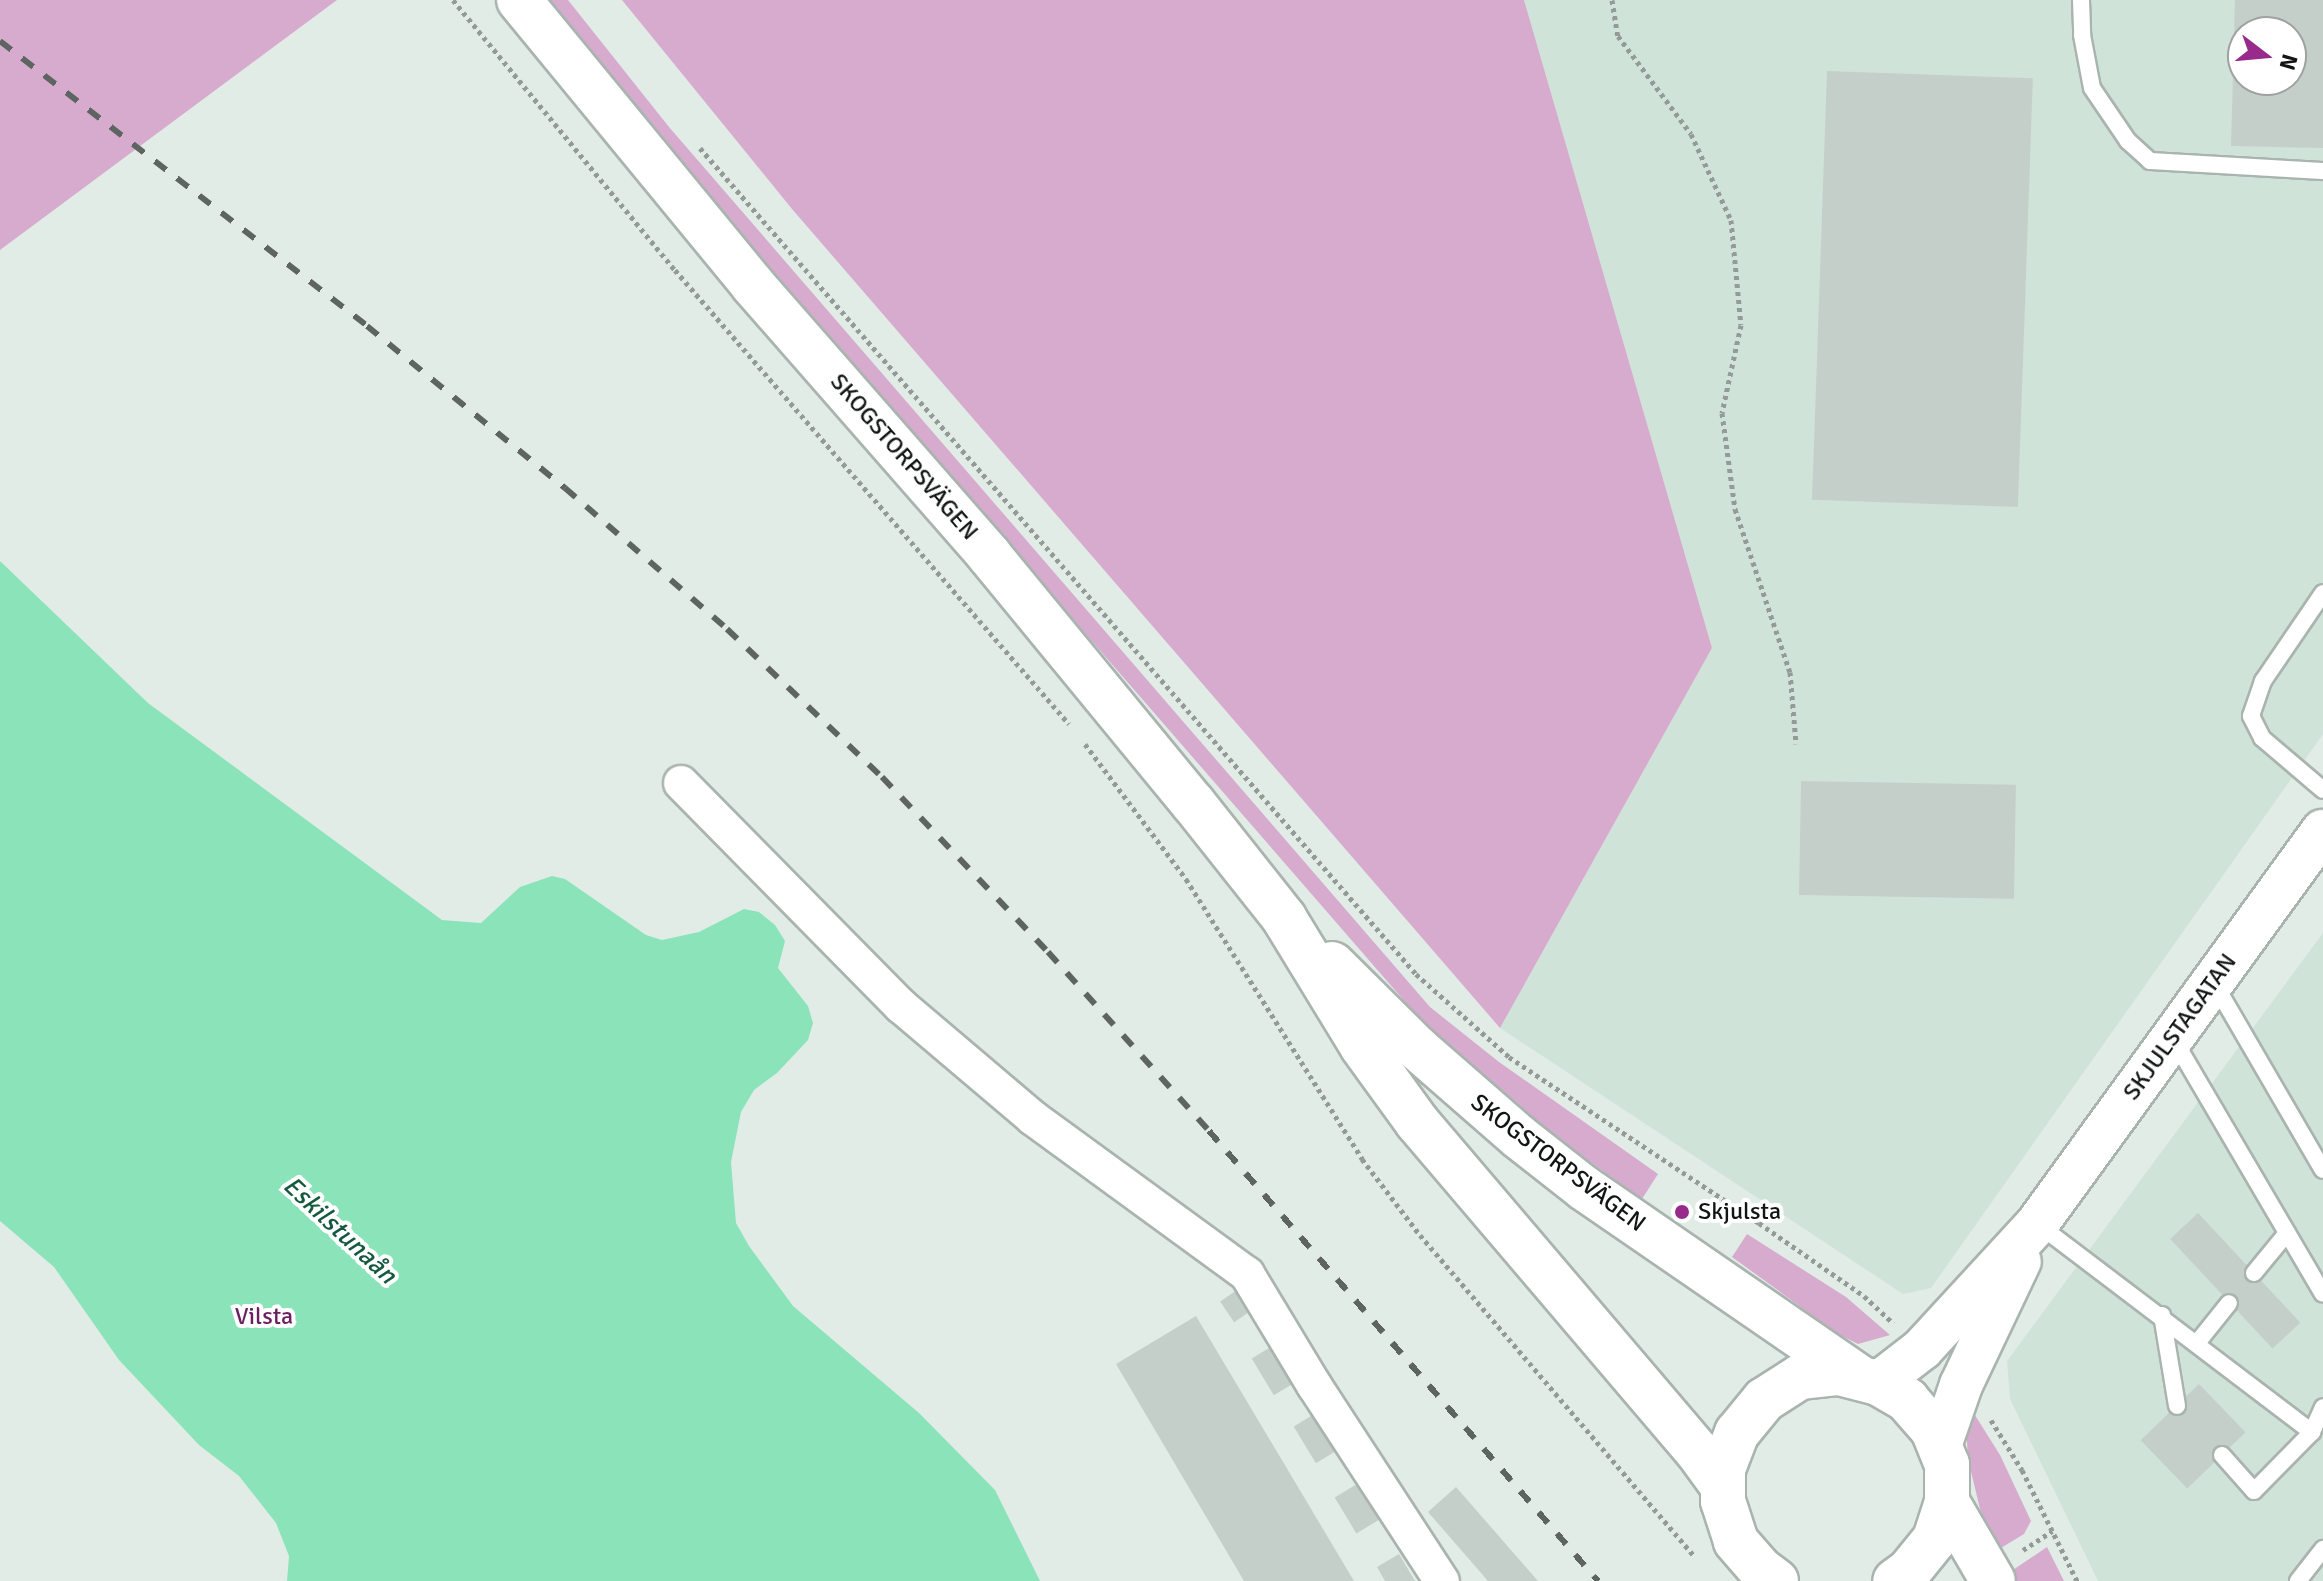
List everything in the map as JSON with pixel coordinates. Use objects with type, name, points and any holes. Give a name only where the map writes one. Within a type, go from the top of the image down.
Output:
[{"type":"main road","name":"SKOGSTORPSVÄGEN","points":[[519,0],[753,285],[989,555],[1284,918],[1417,1048],[1519,1137],[1584,1188],[1868,1379],[1894,1390],[1922,1415],[1940,1446]]},
{"type":"main road","name":"SKOGSTORPSVÄGEN","points":[[1284,918],[1362,1046],[1417,1122],[1698,1452],[1722,1485]]},
{"type":"main road","points":[[1762,1577],[1730,1527],[1722,1485],[1723,1469],[1737,1433],[1764,1400],[1800,1377],[1839,1373],[1868,1379]]},
{"type":"main road","points":[[1895,1581],[1909,1571],[1935,1539],[1947,1502],[1947,1464],[1940,1446]]},
{"type":"main road","points":[[1947,1502],[1993,1581]]},
{"type":"street","points":[[681,783],[901,1006],[1033,1118],[1247,1274],[1314,1385],[1442,1581]]},
{"type":"street","name":"SKJULSTAGATAN","points":[[1868,1379],[1922,1349],[2037,1224],[2323,831]]},
{"type":"street","name":"SKJULSTAGATAN","points":[[1940,1446],[1961,1385],[2037,1224]]},
{"type":"lane","points":[[2081,0],[2082,35],[2092,88],[2128,141],[2150,161],[2323,171]]},
{"type":"lane","points":[[2323,593],[2263,681],[2251,716],[2262,738],[2323,790]]},
{"type":"lane","points":[[2213,981],[2323,1170]]},
{"type":"lane","points":[[2172,1037],[2323,1294]]},
{"type":"lane","points":[[2037,1224],[2162,1315],[2312,1432]]},
{"type":"lane","points":[[2254,1273],[2287,1233]]},
{"type":"lane","points":[[2197,1343],[2229,1303]]},
{"type":"lane","points":[[2162,1315],[2177,1406]]},
{"type":"lane","points":[[2222,1455],[2254,1491],[2312,1432],[2323,1407]]},
{"type":"lane","points":[[2298,1581],[2323,1549]]},
{"type":"path","points":[[453,0],[686,282],[925,554],[1088,748],[1194,891],[1362,1159],[1420,1235],[1696,1558]]},
{"type":"path","points":[[1612,0],[1618,36],[1691,134],[1731,220],[1741,325],[1722,413],[1735,509],[1790,672],[1796,744]]},
{"type":"path","points":[[692,139],[1416,974],[1509,1057],[1864,1296],[1903,1333]]},
{"type":"path","points":[[1982,1409],[2022,1470],[2077,1581]]},
{"type":"shaded area","points":[[0,0],[337,0],[0,250]]},
{"type":"shaded area","points":[[549,0],[568,0],[669,127],[1430,1007],[1499,1062],[1658,1174],[1642,1199],[1517,1109],[1420,1019],[859,373],[633,107]]},
{"type":"shaded area","points":[[622,0],[1524,0],[1712,648],[1500,1028],[792,209]]},
{"type":"shaded area","points":[[1524,0],[2323,0],[2323,734],[1931,1288],[1903,1294],[1500,1028],[1712,648]]},
{"type":"shaded area","points":[[2323,933],[2323,1581],[2098,1581],[2010,1399],[2007,1361]]},
{"type":"shaded area","points":[[1747,1234],[1846,1297],[1890,1335],[1858,1344],[1838,1334],[1732,1257]]},
{"type":"shaded area","points":[[1973,1412],[2000,1455],[2031,1521],[2024,1534],[1996,1551],[1980,1509],[1968,1459],[1966,1425]]},
{"type":"shaded area","points":[[2047,1547],[2064,1581],[2009,1581],[2007,1574]]},
{"type":"water","name":"Vilsta","points":[[0,561],[148,703],[442,920],[481,923],[520,887],[552,876],[565,879],[646,935],[662,940],[699,932],[744,909],[759,912],[775,925],[785,941],[778,968],[808,1006],[813,1023],[808,1040],[777,1073],[754,1090],[741,1112],[731,1162],[736,1223],[793,1306],[919,1413],[995,1490],[1040,1581],[287,1581],[289,1556],[276,1523],[239,1476],[199,1445],[119,1360],[54,1267],[0,1221]]},
{"type":"building","points":[[2235,0],[2323,0],[2323,148],[2231,146],[2232,96],[2307,96],[2307,16],[2235,16]]},
{"type":"building","points":[[1827,71],[2033,78],[2018,507],[1812,500]]},
{"type":"building","points":[[1801,781],[2016,785],[2014,899],[1799,895]]},
{"type":"building","points":[[2198,1213],[2300,1323],[2273,1349],[2170,1239]]},
{"type":"building","points":[[1240,1288],[1254,1309],[1234,1322],[1220,1301]]},
{"type":"building","points":[[1196,1316],[1354,1581],[1244,1581],[1116,1364]]},
{"type":"building","points":[[1274,1345],[1296,1382],[1274,1395],[1252,1358]]},
{"type":"building","points":[[2199,1384],[2246,1432],[2187,1488],[2141,1440]]},
{"type":"building","points":[[1316,1413],[1338,1450],[1316,1463],[1294,1426]]},
{"type":"building","points":[[1357,1484],[1379,1520],[1356,1533],[1335,1497]]},
{"type":"building","points":[[1456,1487],[1538,1581],[1488,1581],[1428,1512]]},
{"type":"building","points":[[1399,1554],[1415,1581],[1385,1581],[1377,1567]]},
{"type":"railway","points":[[0,41],[367,326],[565,488],[727,629],[882,777],[1048,952],[1209,1131],[1598,1581]]},
{"type":"place","name":"Skjulsta","points":[[1682,1212]]},
{"type":"water label","name":"Eskilstunaån","points":[[339,1231]]}]
